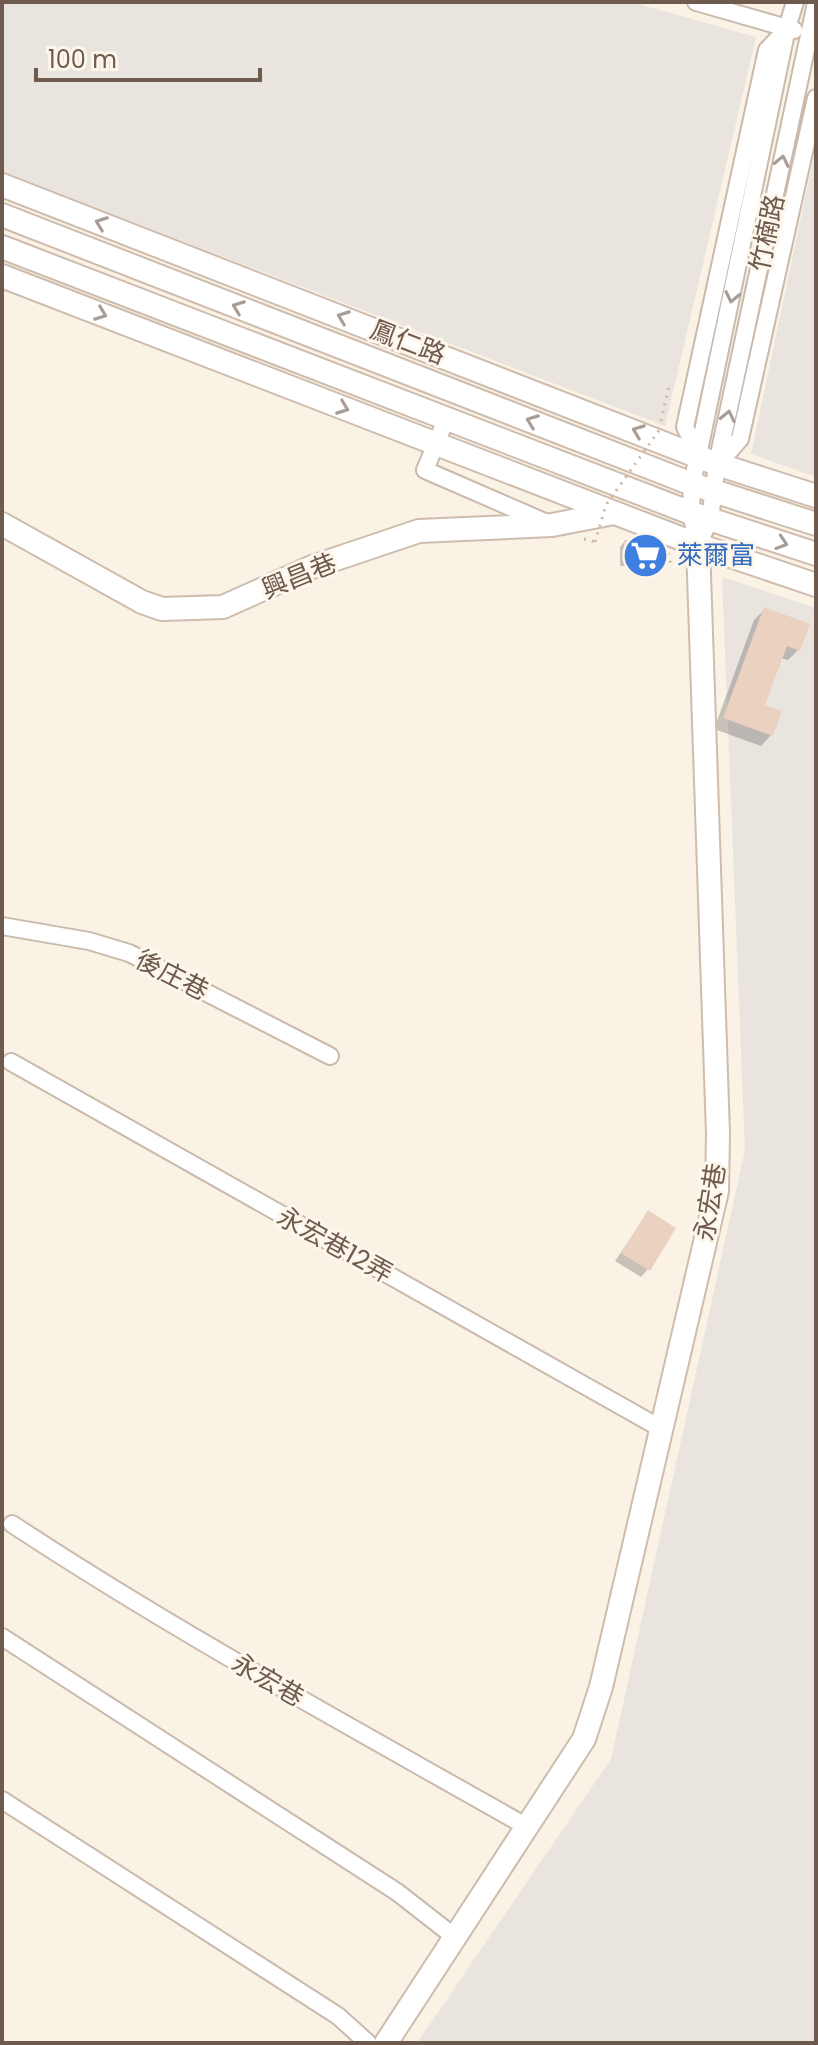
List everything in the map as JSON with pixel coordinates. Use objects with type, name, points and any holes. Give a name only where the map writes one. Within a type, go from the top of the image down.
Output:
[{"type":"main road","name":"鳳仁路","points":[[2,185],[708,460],[816,496]]},
{"type":"main road","name":"鳳仁路","points":[[2,215],[692,484],[816,524]]},
{"type":"main road","points":[[2,247],[700,516],[816,554]]},
{"type":"main road","points":[[2,276],[435,444],[610,523],[698,545],[816,585]]},
{"type":"main road","name":"興昌巷","points":[[2,524],[142,602],[162,609],[223,607],[312,567],[419,531],[610,523]]},
{"type":"main road","name":"永宏巷","points":[[386,2043],[529,1828],[584,1739],[601,1687],[717,1191],[718,1134],[698,545]]},
{"type":"street","points":[[696,2],[812,32]]},
{"type":"street","points":[[795,2],[816,5]]},
{"type":"street","name":"竹楠路","points":[[700,516],[715,491],[708,460],[787,28],[795,2]]},
{"type":"street","name":"竹楠路","points":[[698,545],[700,516],[692,484],[708,460],[816,5]]},
{"type":"street","name":"竹楠路","points":[[708,460],[740,439],[816,98]]},
{"type":"street","points":[[447,417],[425,470],[552,525]]},
{"type":"street","name":"後庄巷","points":[[2,926],[89,941],[129,953],[330,1056]]},
{"type":"street","name":"永宏巷12弄","points":[[11,1062],[660,1428]]},
{"type":"street","name":"永宏巷","points":[[12,1524],[90,1575],[243,1666],[529,1828]]},
{"type":"street","points":[[2,1637],[397,1892],[456,1938]]},
{"type":"street","points":[[2,1800],[338,2016],[368,2043]]},
{"type":"path","points":[[595,542],[606,505],[660,429],[669,386]]},
{"type":"path","points":[[590,533],[610,523]]},
{"type":"path","points":[[667,545],[671,565]]},
{"type":"shaded area","points":[[2,2],[631,2],[756,37],[665,426],[2,172]]},
{"type":"shaded area","points":[[816,146],[816,477],[751,454]]},
{"type":"shaded area","points":[[722,577],[816,608],[816,2043],[417,2043],[611,1759],[745,1150]]},
{"type":"building","name":"萊爾富","points":[[654,539],[667,549],[667,560],[624,562],[624,540]]},
{"type":"building","points":[[764,607],[810,624],[800,651],[787,646],[765,705],[782,711],[773,736],[723,718]]},
{"type":"building","points":[[648,1210],[676,1228],[650,1271],[621,1253]]},
{"type":"place","name":"萊爾富","points":[[646,555]]}]
